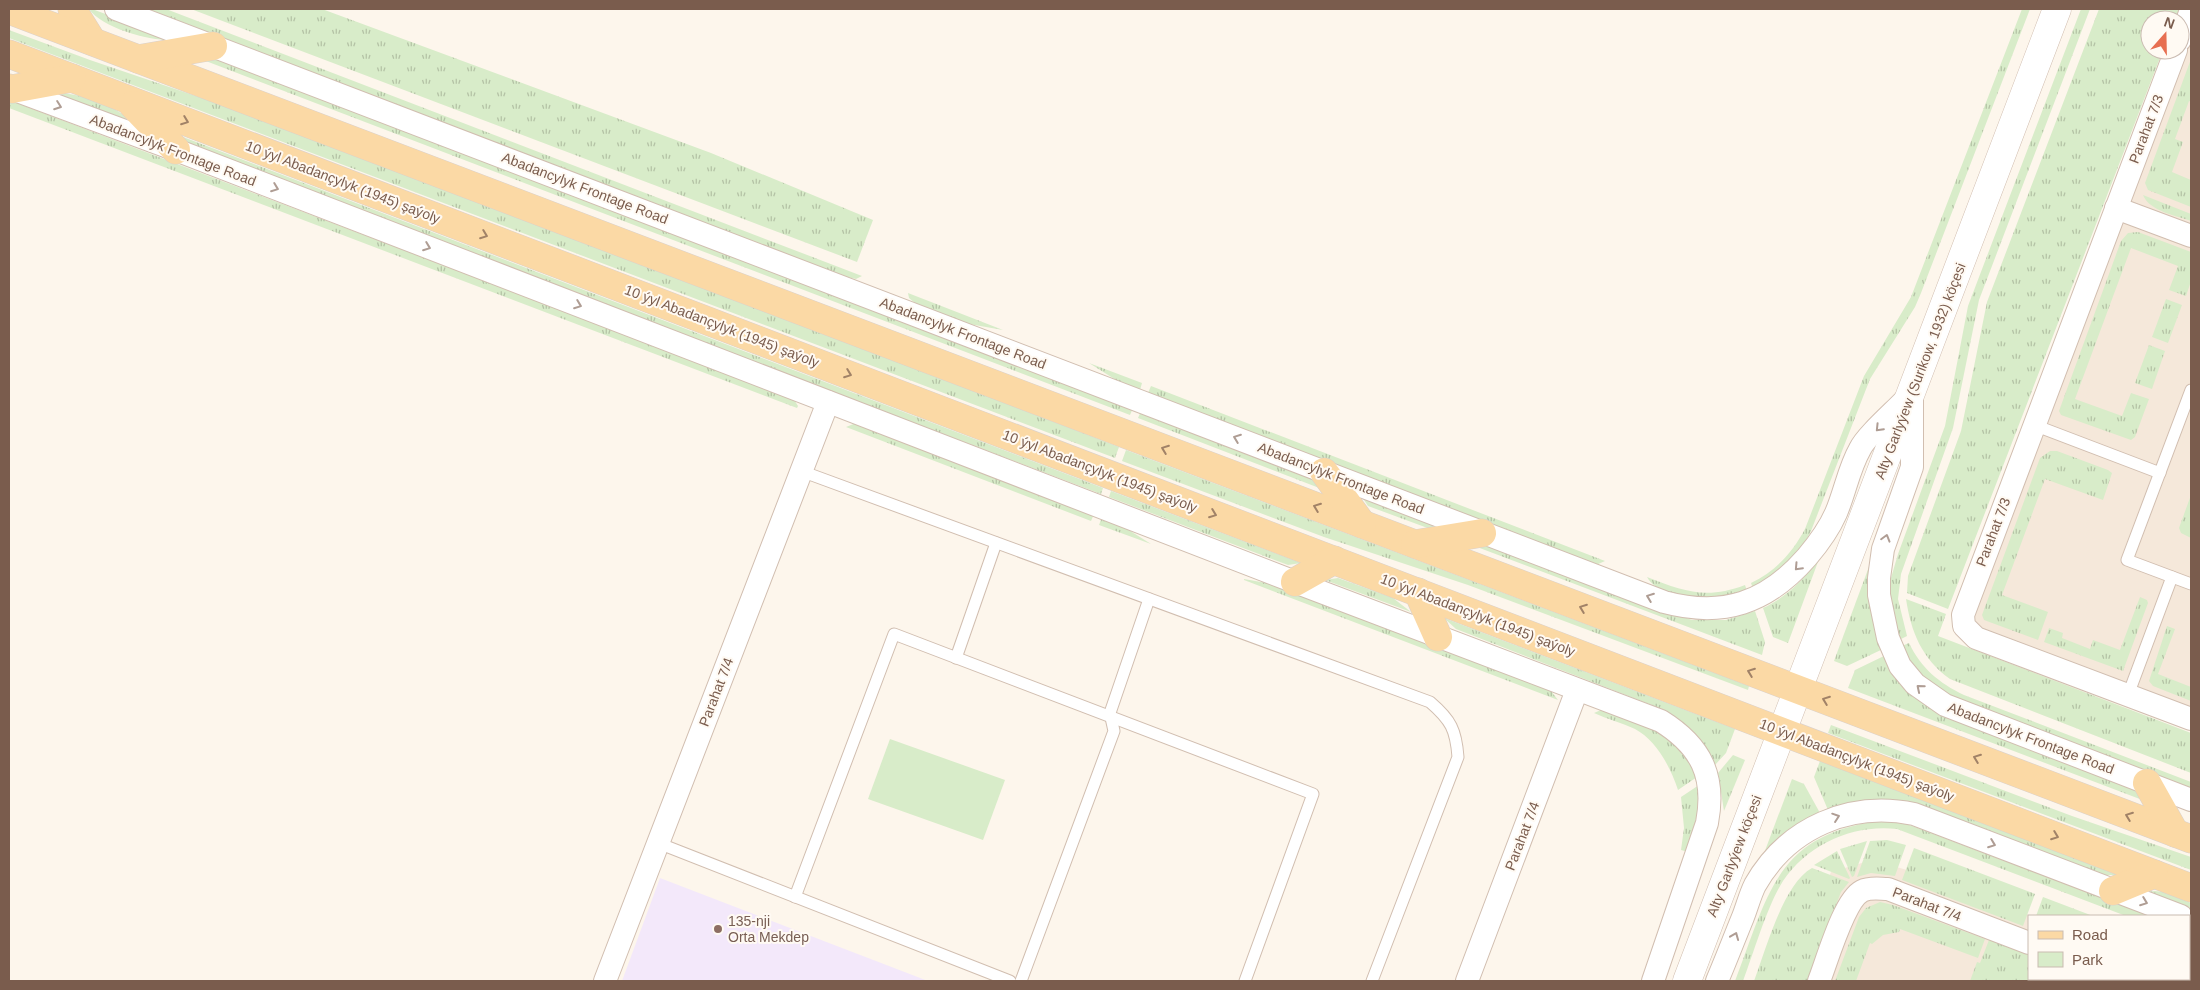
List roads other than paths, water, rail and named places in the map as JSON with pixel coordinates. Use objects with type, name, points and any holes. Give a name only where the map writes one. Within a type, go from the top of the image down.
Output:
[{"type":"main road","points":[[72,9],[92,41]]},
{"type":"main road","points":[[9,10],[2183,836]]},
{"type":"main road","points":[[137,59],[213,46]]},
{"type":"main road","name":"10 ýyl Abadançylyk (1945) şaýoly","points":[[9,54],[2191,888]]},
{"type":"main road","points":[[10,89],[72,78]]},
{"type":"main road","points":[[129,100],[176,150]]},
{"type":"main road","points":[[1324,472],[1362,524]]},
{"type":"main road","points":[[1414,544],[1482,533]]},
{"type":"main road","points":[[1295,582],[1334,560]]},
{"type":"main road","points":[[1418,592],[1438,637]]},
{"type":"main road","points":[[2147,783],[2183,836]]},
{"type":"main road","points":[[2114,891],[2154,874]]},
{"type":"street","name":"Abadancylyk Frontage Road","points":[[116,9],[1482,533],[1664,602],[1686,608],[1715,609],[1744,603],[1760,596],[1785,580],[1819,543],[1835,514],[1860,448],[1912,393]]},
{"type":"street","name":"Alty Garlyýew (Surikow, 1932) köçesi","points":[[1781,732],[2057,9]]},
{"type":"street","name":"Parahat 7/3","points":[[2172,60],[1965,607],[1964,626],[1976,638],[2191,719]]},
{"type":"street","name":"Abadancylyk Frontage Road","points":[[10,89],[176,150],[1438,637],[1662,721],[1674,729],[1694,748],[1702,760],[1707,776],[1710,798],[1707,823],[1653,981]]},
{"type":"street","points":[[2116,208],[2191,236]]},
{"type":"street","name":"Abadancylyk Frontage Road","points":[[1912,393],[1912,467],[1888,534],[1879,578],[1884,624],[1900,666],[1915,684],[1945,705],[2191,800]]},
{"type":"street","name":"Parahat 7/4","points":[[604,981],[828,402]]},
{"type":"street","name":"Parahat 7/4","points":[[1467,981],[1577,690]]},
{"type":"street","name":"Alty Garlyýew köçesi","points":[[1687,981],[1781,732]]},
{"type":"street","points":[[1717,981],[1755,886],[1770,865],[1800,836],[1828,820],[1850,812],[1883,810],[1914,814],[2178,915]]},
{"type":"street","name":"Parahat 7/4","points":[[1819,981],[1847,907],[1856,895],[1871,889],[1888,889],[2028,943]]},
{"type":"lane","points":[[2191,390],[2189,405],[2160,472],[2127,560],[2191,584]]},
{"type":"lane","points":[[2034,425],[2160,472]]},
{"type":"lane","points":[[801,472],[1430,702],[1446,715],[1456,735],[1458,757],[1372,981]]},
{"type":"lane","points":[[956,658],[996,543]]},
{"type":"lane","points":[[2128,695],[2172,577]]},
{"type":"lane","points":[[1021,981],[1114,731],[1110,712],[1150,599]]},
{"type":"lane","points":[[795,897],[894,634],[1313,794],[1245,981]]},
{"type":"lane","points":[[658,843],[1010,981]]},
{"type":"place","name":"135-nji Orta Mekdep","points":[[718,929]]}]
